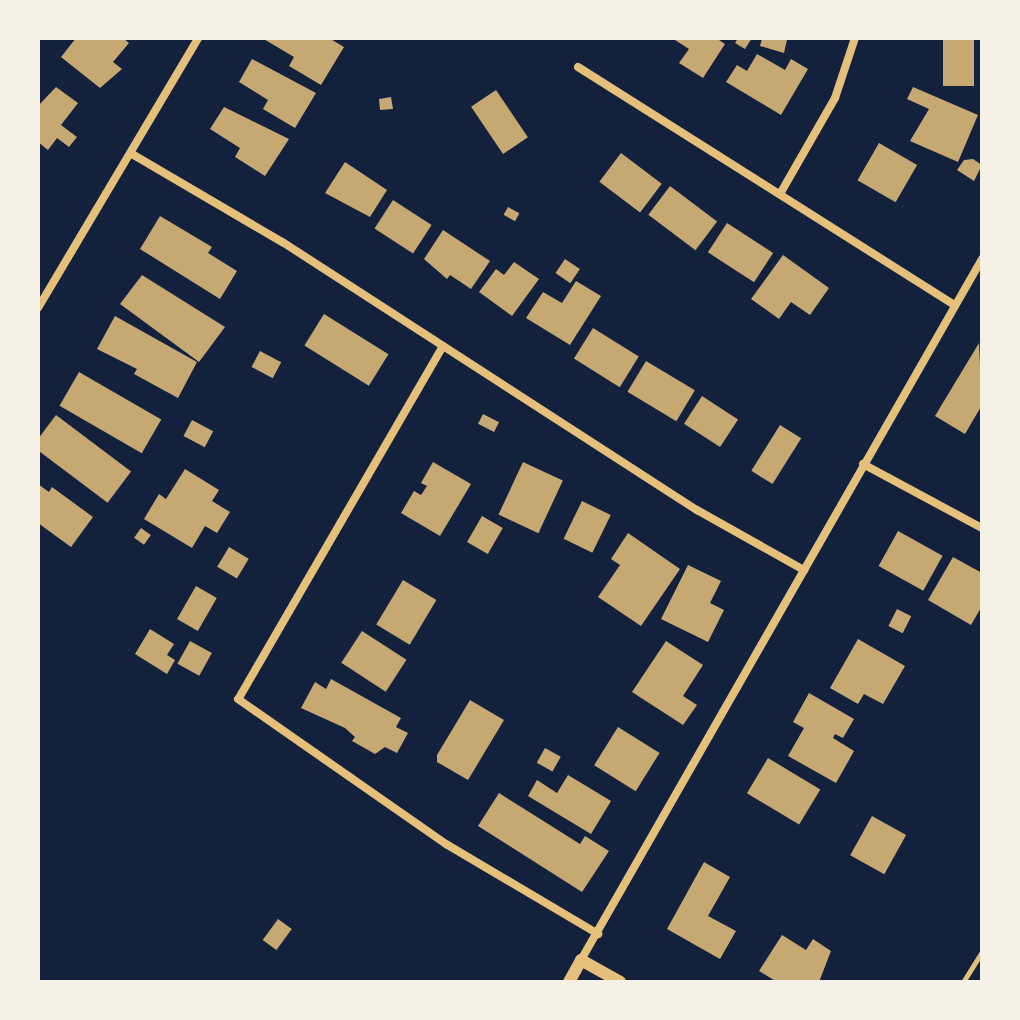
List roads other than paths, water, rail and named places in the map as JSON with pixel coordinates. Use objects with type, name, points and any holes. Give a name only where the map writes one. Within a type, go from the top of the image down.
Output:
[{"type":"street","points":[[38,308],[198,38]]},
{"type":"street","points":[[780,194],[835,98],[855,38]]},
{"type":"street","points":[[578,67],[955,305]]},
{"type":"street","points":[[132,154],[443,346],[697,510],[804,570]]},
{"type":"street","points":[[569,982],[982,259]]},
{"type":"street","points":[[443,346],[238,699],[446,844],[598,934]]},
{"type":"street","points":[[863,464],[982,528]]},
{"type":"street","points":[[581,960],[620,982]]},
{"type":"lane","points":[[963,982],[982,952]]}]
